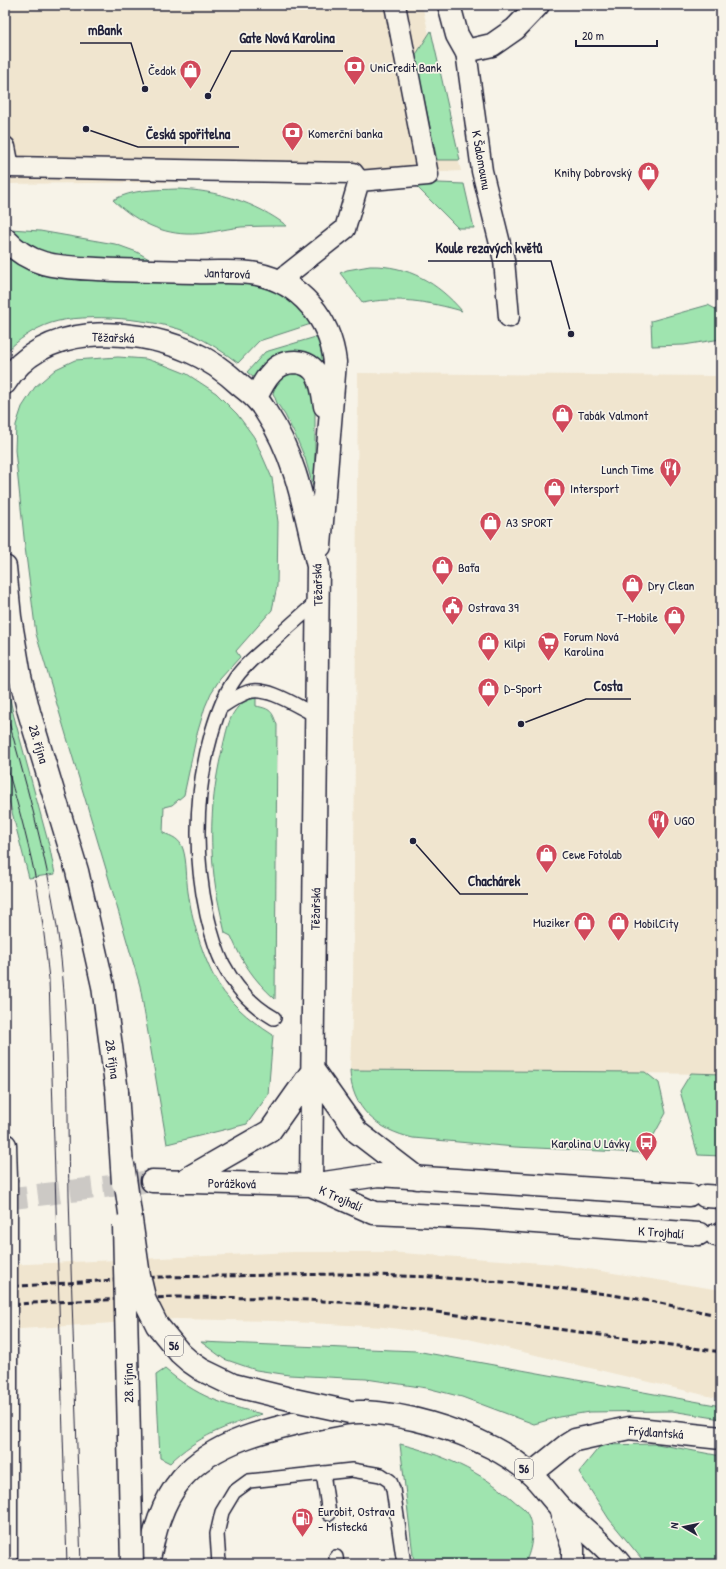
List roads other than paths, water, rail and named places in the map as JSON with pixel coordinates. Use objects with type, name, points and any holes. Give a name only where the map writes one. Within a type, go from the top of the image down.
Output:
[{"type":"main road","name":"K Šalomounu","points":[[449,5],[457,35],[466,51]]},
{"type":"main road","points":[[466,51],[492,45],[515,29],[538,5]]},
{"type":"main road","name":"Jantarová","points":[[5,239],[21,253],[32,260],[52,266],[117,270],[256,274],[279,281],[307,300],[322,319],[331,341],[335,362],[318,566]]},
{"type":"main road","name":"Těžařská","points":[[5,383],[19,364],[41,349],[69,338],[121,335],[160,341],[190,351],[221,370],[256,398],[266,411],[287,450],[296,475],[318,566],[311,1185]]},
{"type":"main road","name":"Jantarová","points":[[256,398],[266,380],[277,368],[288,363],[306,364],[312,367],[317,373],[323,388],[328,434]]},
{"type":"main road","name":"28. října","points":[[5,566],[10,617],[20,676],[77,871],[103,986],[118,1092],[123,1164],[132,1564]]},
{"type":"main road","points":[[181,1182],[270,1131],[313,1070],[357,1132],[417,1178]]},
{"type":"main road","points":[[5,1145],[6,1564]]},
{"type":"main road","name":"56","points":[[123,1164],[139,1276],[145,1301],[157,1325],[180,1353],[189,1361],[202,1370],[233,1385],[350,1412],[380,1413],[416,1420],[440,1426],[480,1442],[505,1455],[531,1474],[560,1507],[612,1554],[620,1564]]},
{"type":"main road","name":"K Trojhalí","points":[[311,1185],[378,1176],[705,1196]]},
{"type":"main road","points":[[5,1183],[6,1179]]},
{"type":"main road","name":"Porážková","points":[[152,1181],[311,1185]]},
{"type":"main road","name":"K Trojhalí","points":[[311,1185],[374,1213],[488,1219],[712,1235]]},
{"type":"main road","name":"56","points":[[148,1564],[152,1541],[162,1509],[180,1481],[199,1462],[218,1450],[256,1434],[297,1423],[350,1412]]},
{"type":"main road","name":"Frýdlantská","points":[[531,1474],[575,1440],[629,1428],[721,1438]]},
{"type":"main road","name":"56","points":[[560,1507],[573,1548],[573,1564]]},
{"type":"street","points":[[359,180],[428,175],[395,5]]},
{"type":"street","name":"K Šalomounu","points":[[466,51],[482,171],[504,260],[509,317]]},
{"type":"street","points":[[5,147],[9,167],[353,173],[359,180]]},
{"type":"street","points":[[279,281],[345,229],[359,180]]},
{"type":"lane","points":[[274,1018],[255,1006],[245,997],[230,975],[215,944],[202,891],[198,839],[200,802],[209,745],[221,707],[228,691],[239,674],[257,656],[318,601]]},
{"type":"lane","points":[[221,707],[248,692],[258,690],[268,692],[317,716]]},
{"type":"lane","points":[[219,1564],[217,1534],[222,1512],[234,1492],[249,1481],[352,1470],[381,1475],[390,1481],[393,1489],[404,1564]]},
{"type":"lane","points":[[324,1473],[329,1514]]},
{"type":"tunnel","points":[[5,1199],[152,1181]]},
{"type":"tram line","points":[[5,708],[47,871],[57,927],[64,993],[67,1061],[70,1241],[81,1564]]},
{"type":"tram line","points":[[5,760],[25,832],[35,876],[49,979],[67,1564]]},
{"type":"railway","points":[[5,1287],[160,1277],[341,1274],[432,1277],[517,1283],[606,1294],[650,1301],[712,1314]]},
{"type":"railway","points":[[5,1306],[30,1303],[175,1297],[275,1298],[386,1305],[721,1352]]},
{"type":"place","name":"UniCredit Bank","points":[[355,86]]},
{"type":"place","name":"mBank","points":[[145,89]]},
{"type":"place","name":"Čedok","points":[[191,90]]},
{"type":"place","name":"Gate Nová Karolina","points":[[208,96]]},
{"type":"place","name":"Česká spořitelna","points":[[86,129]]},
{"type":"place","name":"Komerční banka","points":[[292,152]]},
{"type":"place","name":"Knihy Dobrovský","points":[[648,192]]},
{"type":"place","name":"Koule rezavých květů","points":[[571,334]]},
{"type":"place","name":"Tabák Valmont","points":[[563,434]]},
{"type":"place","name":"Lunch Time","points":[[670,488]]},
{"type":"place","name":"Intersport","points":[[554,508]]},
{"type":"place","name":"A3 SPORT","points":[[490,542]]},
{"type":"place","name":"Baťa","points":[[442,586]]},
{"type":"place","name":"Dry Clean","points":[[632,604]]},
{"type":"place","name":"Ostrava 39","points":[[453,626]]},
{"type":"place","name":"T-Mobile","points":[[674,636]]},
{"type":"place","name":"Kilpi","points":[[489,662]]},
{"type":"place","name":"Forum Nová Karolina","points":[[549,662]]},
{"type":"place","name":"D-Sport","points":[[488,708]]},
{"type":"place","name":"Costa","points":[[521,724]]},
{"type":"place","name":"UGO","points":[[658,840]]},
{"type":"place","name":"Chachárek","points":[[413,841]]},
{"type":"place","name":"Cewe Fotolab","points":[[547,874]]},
{"type":"place","name":"Muziker","points":[[585,942]]},
{"type":"place","name":"MobilCity","points":[[619,942]]},
{"type":"place","name":"Karolina U Lávky","points":[[646,1162]]},
{"type":"place","name":"Eurobit, Ostrava - Místecká","points":[[302,1538]]}]
